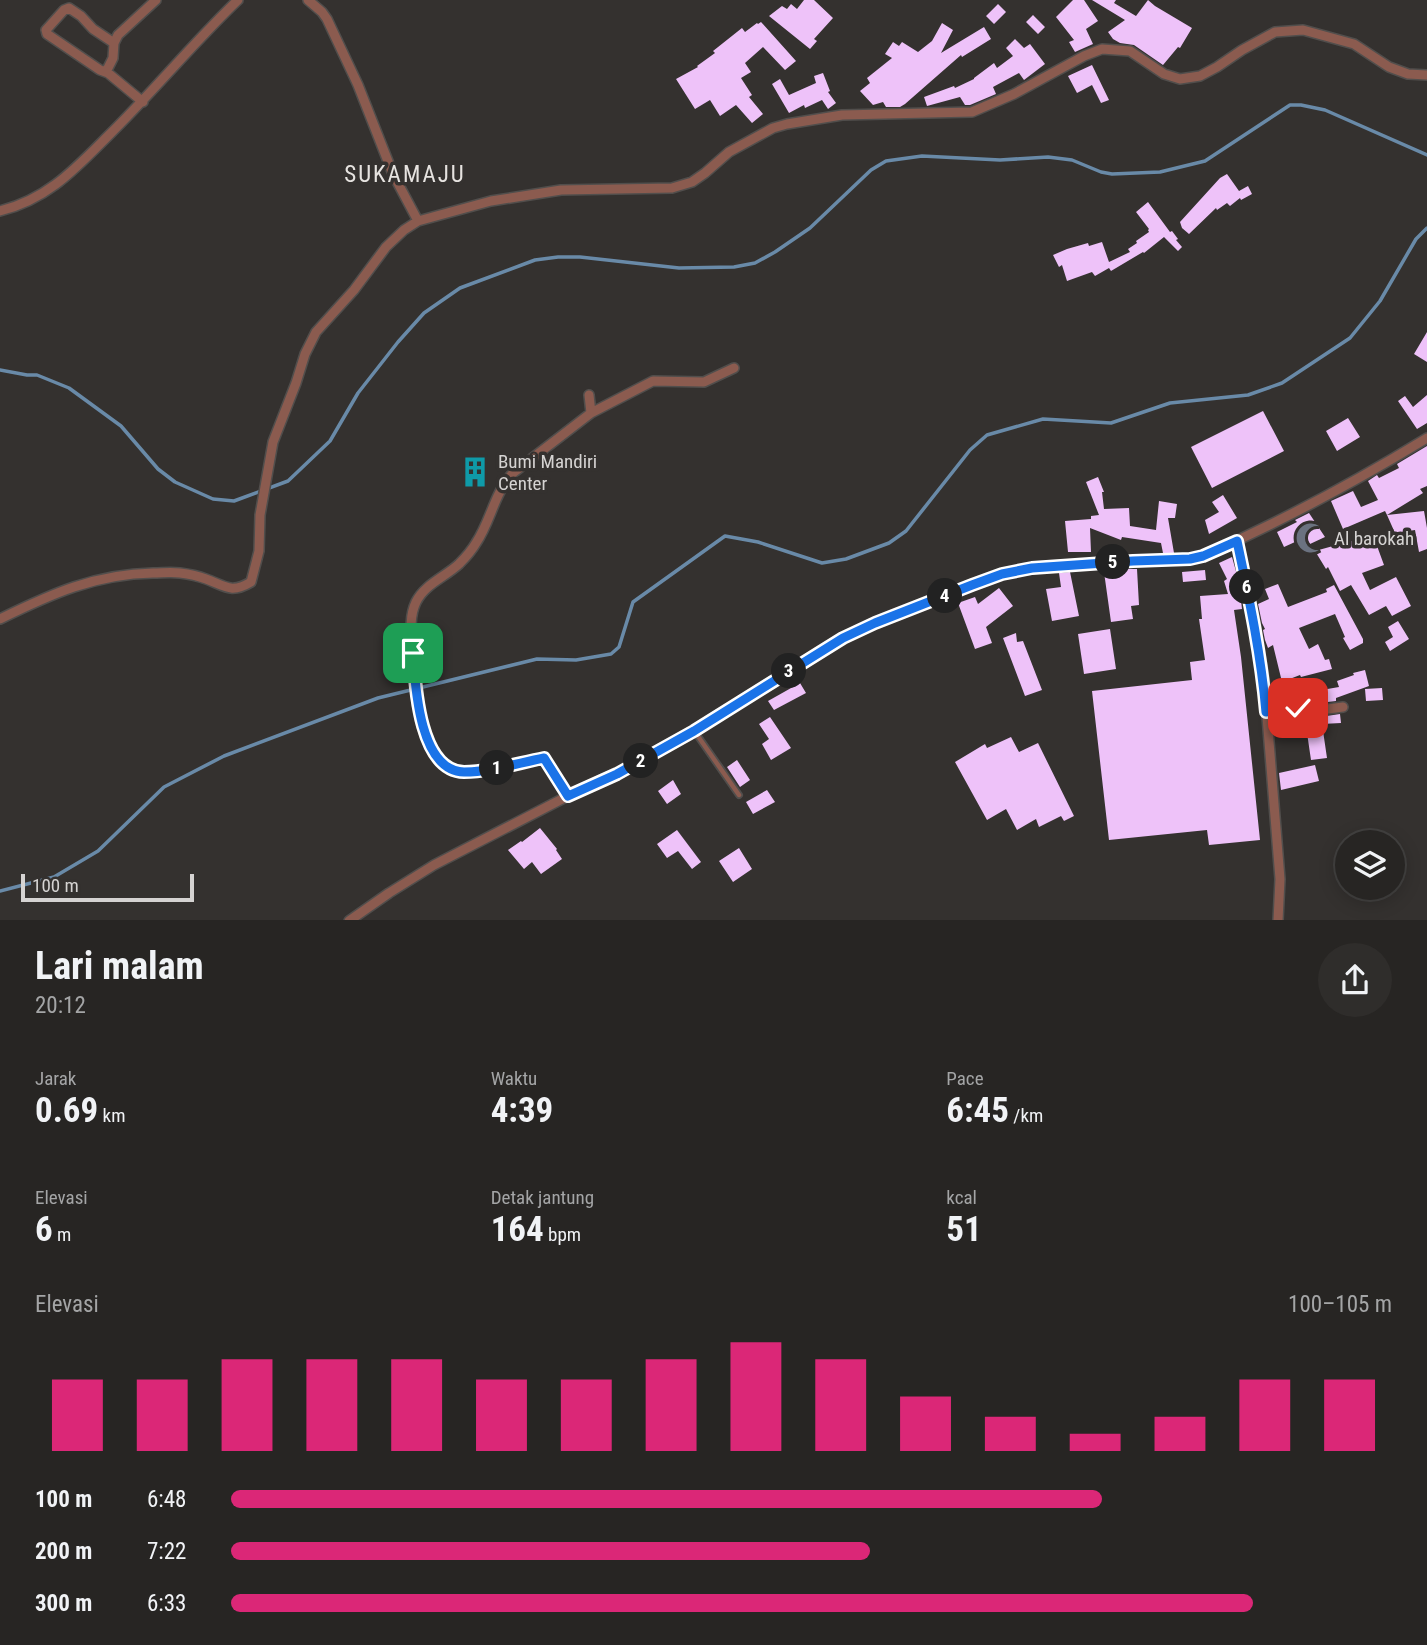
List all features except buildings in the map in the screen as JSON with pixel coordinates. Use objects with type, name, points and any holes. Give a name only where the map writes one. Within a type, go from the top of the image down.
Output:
[{"type":"street","points":[[106,72],[113,58],[114,43],[122,30],[156,0]]},
{"type":"street","points":[[0,211],[53,188],[78,166],[143,102],[238,0]]},
{"type":"street","points":[[308,0],[327,19],[358,85],[393,174],[418,221]]},
{"type":"street","points":[[114,43],[93,30],[81,16],[69,9],[64,10],[46,28],[47,34],[106,72],[143,102]]},
{"type":"street","points":[[0,619],[83,583],[136,573],[177,573],[205,578],[226,588],[241,588],[251,582],[259,551],[260,515],[273,442],[305,354],[316,332],[354,290],[386,247],[418,221],[491,201],[561,190],[672,188],[692,182],[729,152],[773,128],[842,115],[972,112],[1014,94],[1083,56],[1102,49],[1130,51],[1164,74],[1180,79],[1200,76],[1275,32],[1303,30],[1354,44],[1389,67],[1409,74],[1427,75]]},
{"type":"street","points":[[568,796],[544,758],[463,772],[454,770],[437,756],[426,736],[416,699],[411,615],[419,596],[428,586],[459,565],[477,543],[504,482],[513,473],[592,413],[653,381],[704,382],[734,368]]},
{"type":"street","points":[[589,395],[592,413]]},
{"type":"street","points":[[349,920],[434,865],[568,796],[617,774],[694,731],[843,638],[875,623],[990,578],[1016,571],[1203,556],[1282,519],[1385,464],[1427,438]]},
{"type":"street","points":[[1237,541],[1264,679],[1280,879],[1279,920]]},
{"type":"street","points":[[1266,712],[1301,708],[1304,712],[1343,706]]},
{"type":"lane","points":[[694,731],[739,795]]},
{"type":"waterway","points":[[0,370],[37,375],[69,388],[121,426],[158,469],[175,482],[213,499],[234,501],[288,481],[330,441],[358,393],[424,313],[460,288],[535,260],[580,257],[679,268],[734,267],[755,263],[810,228],[871,170],[886,161],[922,156],[1000,160],[1048,157],[1072,160],[1112,174],[1160,172],[1205,161],[1290,105],[1325,110],[1427,155]]},
{"type":"waterway","points":[[0,891],[54,877],[98,851],[164,787],[224,756],[378,698],[537,659],[576,660],[611,654],[619,647],[633,602],[725,536],[758,542],[822,563],[846,559],[889,543],[906,531],[970,450],[987,435],[1043,419],[1111,423],[1170,403],[1248,395],[1282,383],[1350,338],[1380,301],[1416,239],[1427,228]]},
{"type":"place","name":"Bumi Mandiri Center","points":[[475,472]]},
{"type":"place","name":"Al barokah","points":[[1311,538]]},
{"type":"district","name":"SUKAMAJU","points":[[405,174]]},
{"type":"route","points":[[413,653],[416,699],[426,736],[437,756],[446,765],[463,772],[544,758],[568,796],[617,774],[694,731],[843,638],[972,585],[1002,574],[1032,568],[1190,559],[1237,541],[1254,617],[1264,679],[1266,712],[1298,708]]}]
